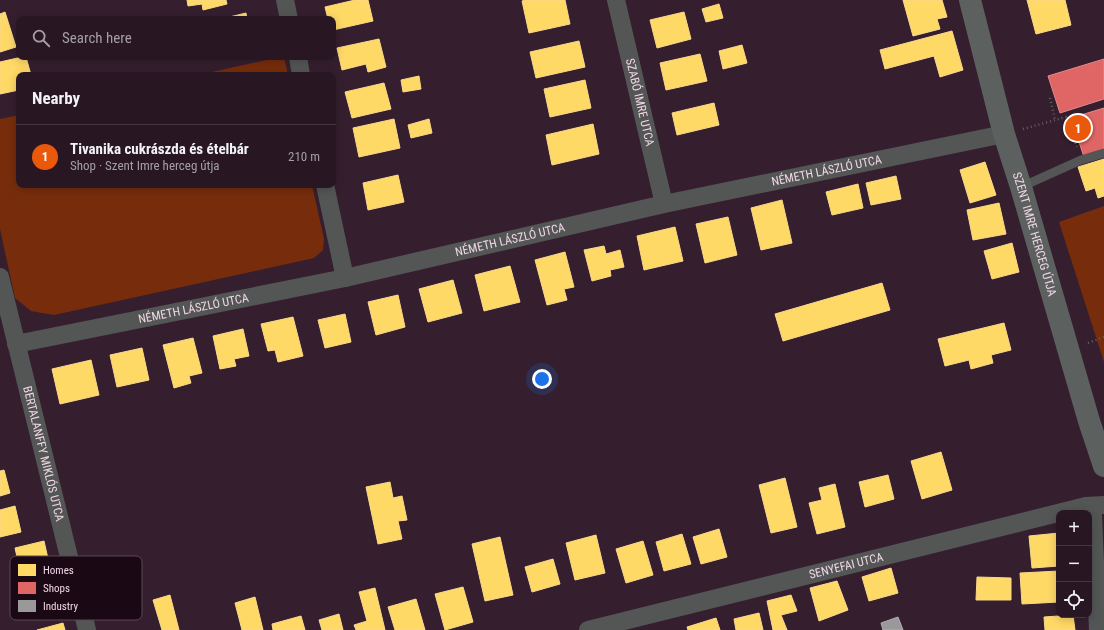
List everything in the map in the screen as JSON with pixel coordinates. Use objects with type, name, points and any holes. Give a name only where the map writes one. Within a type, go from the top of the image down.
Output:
[{"type":"main road","name":"SZENT IMRE HERCEG ÚTJA","points":[[970,0],[1004,134],[1104,466]]},
{"type":"street","points":[[285,0],[289,16]]},
{"type":"street","name":"SZABÓ IMRE UTCA","points":[[616,0],[664,204]]},
{"type":"street","points":[[298,60],[300,72]]},
{"type":"street","name":"NÉMETH LÁSZLÓ UTCA","points":[[16,344],[345,278],[664,204],[1004,134]]},
{"type":"street","points":[[326,188],[345,278]]},
{"type":"street","name":"BERTALANFFY MIKLÓS UTCA","points":[[0,277],[69,556]]},
{"type":"street","name":"SENYEFAI UTCA","points":[[588,630],[1086,506],[1104,505]]},
{"type":"street","points":[[1086,506],[1093,516],[1098,630]]},
{"type":"street","name":"BERTALANFFY MIKLÓS UTCA","points":[[85,620],[87,630]]},
{"type":"lane","points":[[1021,187],[1081,160],[1104,153]]},
{"type":"path","points":[[1050,98],[1055,120]]},
{"type":"path","points":[[1004,134],[1066,117],[1081,160]]},
{"type":"path","points":[[1097,339],[1104,336]]},
{"type":"shaded area","points":[[266,60],[285,60],[287,72],[212,72]]},
{"type":"shaded area","points":[[16,116],[16,188],[313,188],[324,239],[323,250],[314,258],[54,315],[31,311],[15,298],[0,229],[0,119]]},
{"type":"shaded area","points":[[1104,206],[1104,362],[1059,222]]},
{"type":"building: Homes","points":[[187,0],[226,0],[227,4],[203,10],[202,4],[188,6]]},
{"type":"building: Homes","points":[[355,0],[368,0],[373,21],[336,29],[336,16],[327,16],[325,7]]},
{"type":"building: Homes","points":[[565,0],[570,24],[529,33],[522,1]]},
{"type":"building: Homes","points":[[903,0],[942,0],[947,17],[937,19],[940,29],[913,36]]},
{"type":"building: Homes","points":[[1027,0],[1065,0],[1071,25],[1036,34]]},
{"type":"building: Homes","points":[[719,4],[723,18],[706,22],[702,9]]},
{"type":"building: Homes","points":[[5,12],[16,47],[0,52],[0,14]]},
{"type":"building: Homes","points":[[684,12],[691,39],[657,48],[650,20]]},
{"type":"building: Homes","points":[[246,13],[246,16],[234,16]]},
{"type":"building: Homes","points":[[952,31],[963,70],[940,77],[934,56],[885,69],[880,50]]},
{"type":"building: Homes","points":[[379,39],[386,67],[368,72],[366,64],[342,70],[337,48]]},
{"type":"building: Homes","points":[[579,41],[585,67],[536,78],[530,52]]},
{"type":"building: Homes","points":[[742,45],[747,63],[723,69],[719,51]]},
{"type":"building: Homes","points":[[700,54],[707,81],[666,90],[660,63]]},
{"type":"building: Homes","points":[[16,58],[16,60],[27,60],[30,72],[16,72],[16,91],[0,94],[0,62]]},
{"type":"building: Homes","points":[[419,76],[421,89],[403,92],[401,80]]},
{"type":"building: Homes","points":[[585,80],[591,108],[550,117],[544,89]]},
{"type":"building: Homes","points":[[384,83],[391,109],[352,118],[345,92]]},
{"type":"building: Homes","points":[[714,103],[719,125],[677,135],[672,113]]},
{"type":"building: Homes","points":[[394,119],[400,148],[359,157],[353,128]]},
{"type":"building: Homes","points":[[429,119],[432,133],[411,138],[408,125]]},
{"type":"building: Homes","points":[[593,124],[599,154],[552,165],[546,135]]},
{"type":"building: Homes","points":[[1104,159],[1104,196],[1098,198],[1095,188],[1086,191],[1078,167]]},
{"type":"building: Homes","points":[[985,162],[996,195],[970,203],[960,170]]},
{"type":"building: Homes","points":[[398,175],[404,202],[368,210],[363,183]]},
{"type":"building: Homes","points":[[896,176],[901,199],[871,205],[866,183]]},
{"type":"building: Homes","points":[[858,184],[863,208],[832,215],[826,192]]},
{"type":"building: Homes","points":[[782,200],[792,243],[761,250],[751,208]]},
{"type":"building: Homes","points":[[999,203],[1006,234],[973,240],[967,210]]},
{"type":"building: Homes","points":[[728,217],[737,255],[705,263],[696,224]]},
{"type":"building: Homes","points":[[675,227],[683,261],[644,270],[637,236]]},
{"type":"building: Homes","points":[[1012,243],[1019,272],[992,279],[984,251]]},
{"type":"building: Homes","points":[[604,246],[606,254],[620,250],[624,267],[610,270],[611,276],[592,281],[584,250]]},
{"type":"building: Homes","points":[[565,252],[574,287],[564,289],[567,300],[547,305],[535,260]]},
{"type":"building: Homes","points":[[510,266],[520,302],[484,311],[475,275]]},
{"type":"building: Homes","points":[[453,280],[462,313],[428,322],[419,289]]},
{"type":"building: Homes","points":[[882,283],[890,310],[783,341],[775,314]]},
{"type":"building: Homes","points":[[398,295],[405,327],[376,335],[368,302]]},
{"type":"building: Homes","points":[[345,314],[351,342],[325,348],[318,320]]},
{"type":"building: Homes","points":[[293,317],[303,356],[278,362],[275,350],[268,351],[261,324]]},
{"type":"building: Homes","points":[[1004,323],[1011,350],[991,355],[993,363],[971,369],[969,360],[945,366],[938,339]]},
{"type":"building: Homes","points":[[243,329],[249,356],[234,359],[236,366],[220,369],[213,336]]},
{"type":"building: Homes","points":[[193,338],[202,373],[189,376],[191,383],[174,388],[163,345]]},
{"type":"building: Homes","points":[[142,348],[149,380],[117,387],[110,355]]},
{"type":"building: Homes","points":[[91,360],[99,395],[60,404],[52,369]]},
{"type":"building: Homes","points":[[941,452],[952,490],[922,499],[911,461]]},
{"type":"building: Homes","points":[[4,470],[10,493],[0,496],[0,471]]},
{"type":"building: Homes","points":[[888,475],[894,499],[865,507],[859,482]]},
{"type":"building: Homes","points":[[785,478],[797,527],[771,533],[759,485]]},
{"type":"building: Homes","points":[[390,482],[393,498],[402,496],[407,520],[398,521],[402,539],[378,544],[366,487]]},
{"type":"building: Homes","points":[[835,484],[845,527],[817,534],[809,503],[822,500],[819,488]]},
{"type":"building: Homes","points":[[15,506],[21,532],[0,537],[0,510]]},
{"type":"building: Homes","points":[[719,529],[727,557],[701,564],[693,537]]},
{"type":"building: Homes","points":[[1056,533],[1056,566],[1032,568],[1029,536]]},
{"type":"building: Homes","points":[[682,534],[691,564],[664,571],[656,542]]},
{"type":"building: Homes","points":[[596,535],[605,573],[575,580],[566,543]]},
{"type":"building: Homes","points":[[500,537],[513,595],[485,601],[472,544]]},
{"type":"building: Homes","points":[[44,541],[47,556],[17,556],[15,548]]},
{"type":"building: Homes","points":[[643,541],[653,575],[626,583],[616,549]]},
{"type":"building: Homes","points":[[553,559],[560,584],[532,592],[525,567]]},
{"type":"building: Homes","points":[[891,568],[898,593],[869,601],[862,577]]},
{"type":"building: Homes","points":[[1056,571],[1056,602],[1022,604],[1020,573]]},
{"type":"building: Homes","points":[[977,577],[1011,578],[1011,600],[976,600]]},
{"type":"building: Homes","points":[[837,581],[848,610],[819,621],[810,588]]},
{"type":"building: Homes","points":[[463,587],[473,622],[445,630],[435,594]]},
{"type":"building: Homes","points":[[375,588],[385,630],[356,630],[354,625],[367,621],[359,592]]},
{"type":"building: Homes","points":[[170,595],[179,630],[162,630],[153,600]]},
{"type":"building: Homes","points":[[791,595],[797,611],[781,615],[787,630],[773,630],[767,601]]},
{"type":"building: Homes","points":[[255,597],[263,630],[242,630],[235,603]]},
{"type":"building: Homes","points":[[416,599],[425,630],[395,630],[388,607]]},
{"type":"building: Homes","points":[[759,613],[763,630],[736,630],[734,619]]},
{"type":"building: Homes","points":[[339,614],[343,630],[322,630],[319,620]]},
{"type":"building: Homes","points":[[301,616],[305,630],[273,630],[272,624]]},
{"type":"building: Homes","points":[[1056,616],[1056,618],[1073,618],[1075,630],[1045,630],[1044,617]]},
{"type":"building: Homes","points":[[716,618],[720,630],[688,630],[687,627]]},
{"type":"building: Homes","points":[[63,623],[65,630],[37,630]]},
{"type":"building: Shops","points":[[1104,59],[1104,99],[1060,113],[1048,76]]},
{"type":"building: Shops","points":[[1104,108],[1104,150],[1084,157],[1071,118]]},
{"type":"building: Industry","points":[[898,617],[903,630],[883,630],[881,623]]},
{"type":"place","name":"Tivanika cukrászda és ételbár","points":[[1078,128]]}]
